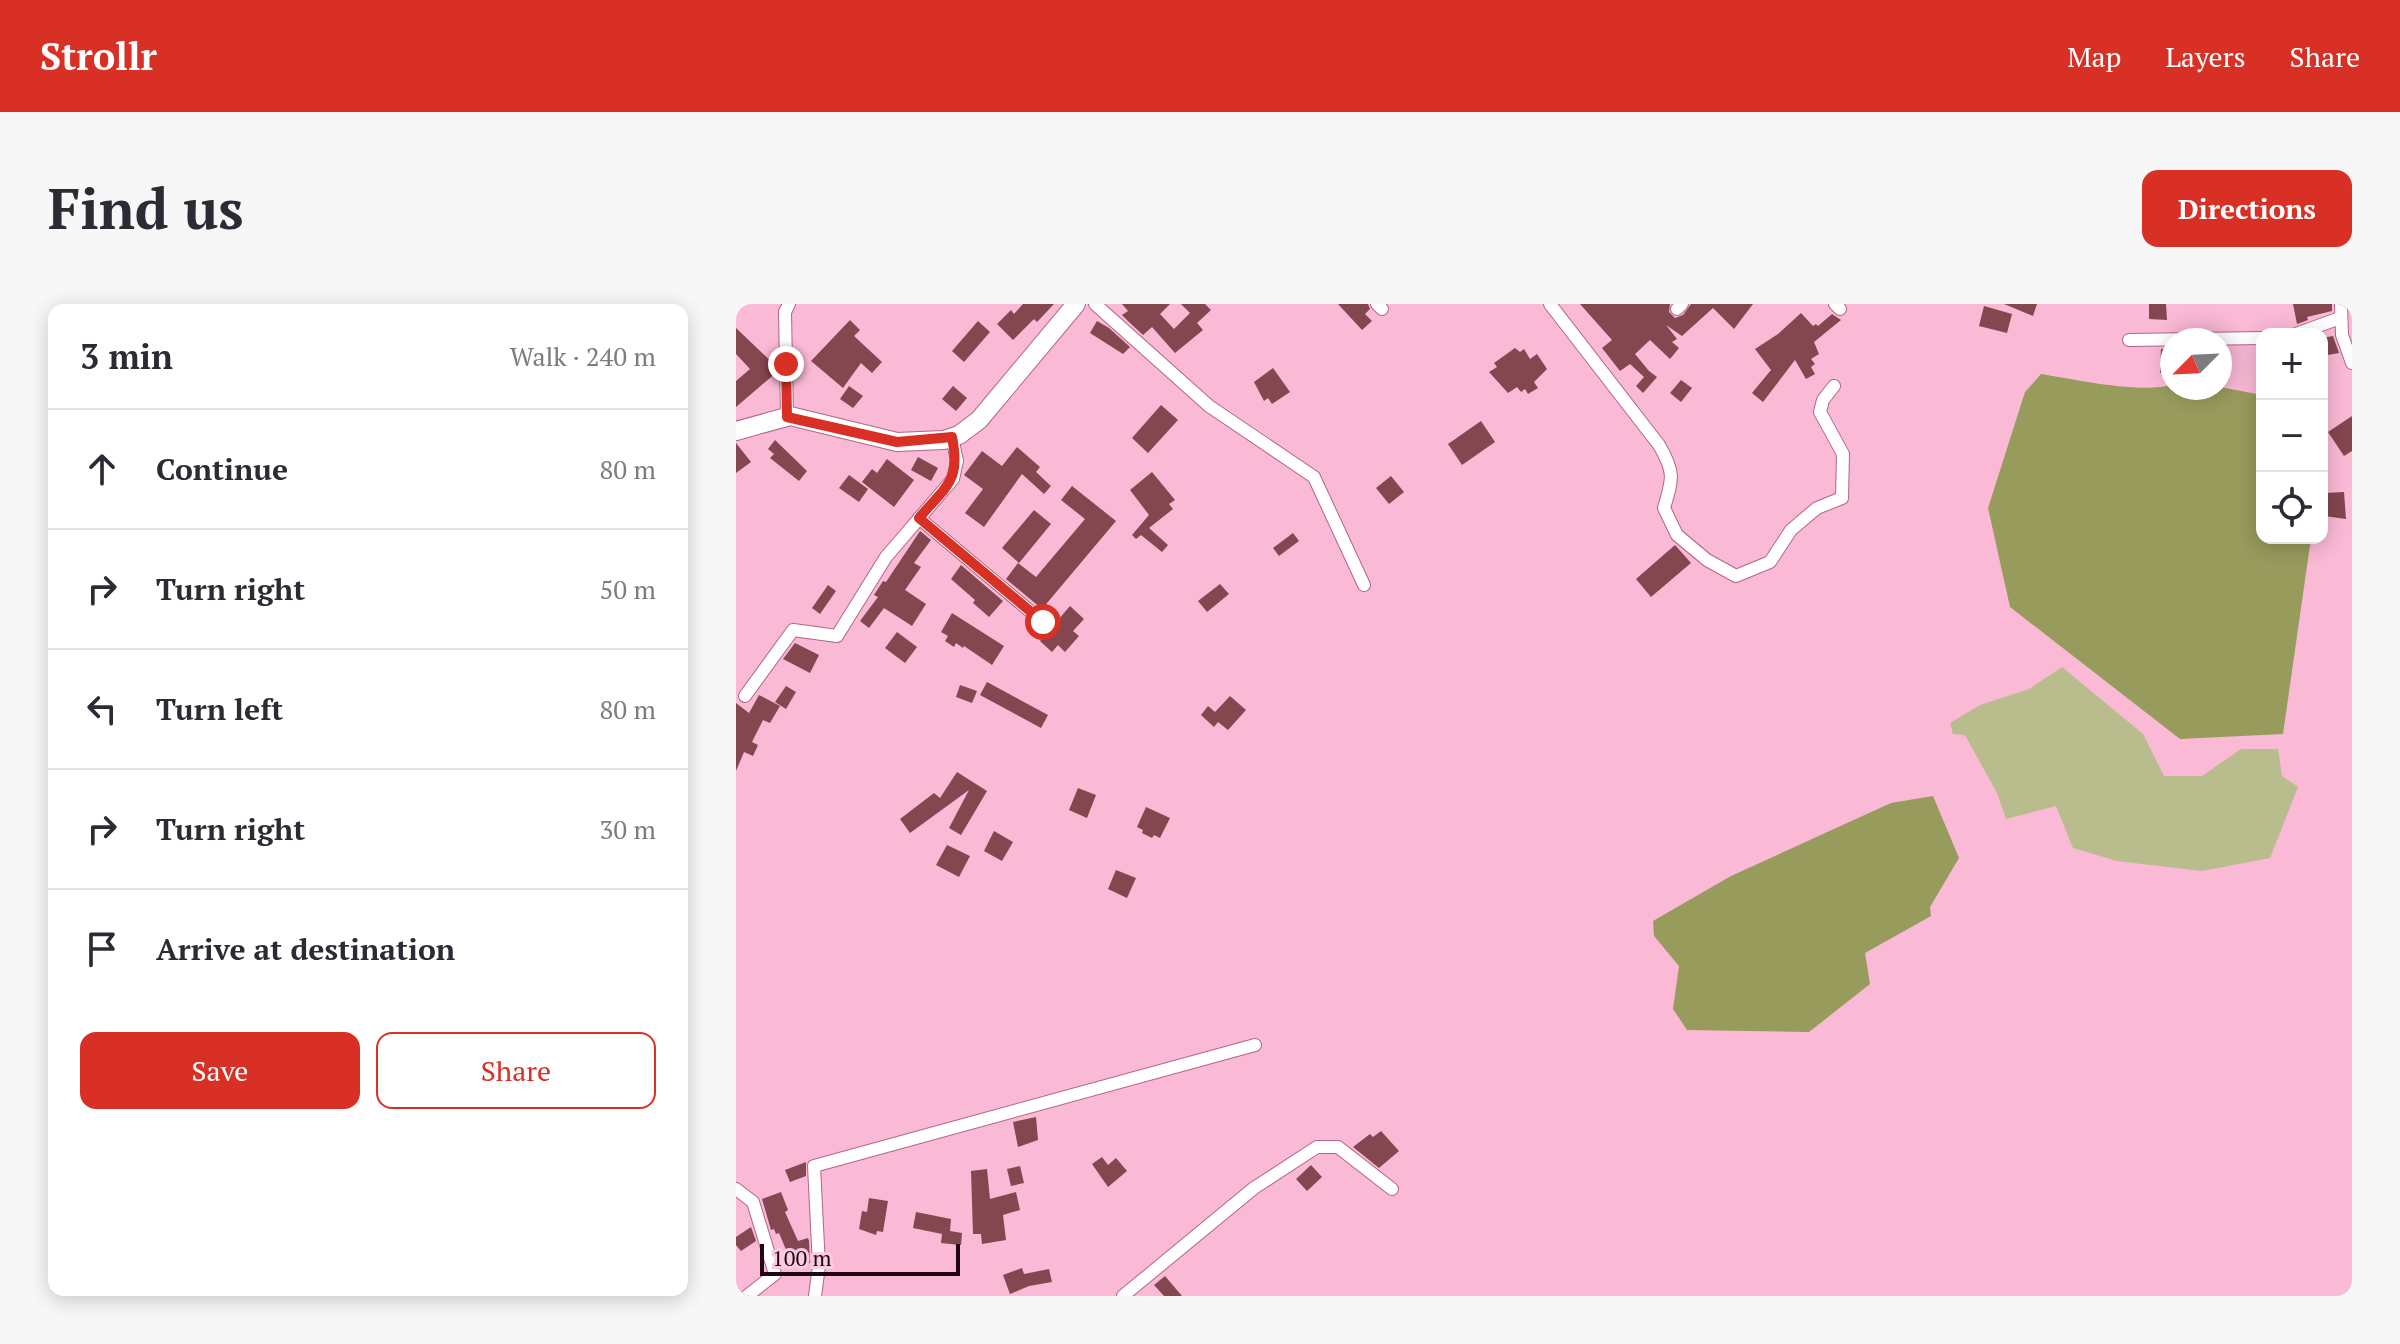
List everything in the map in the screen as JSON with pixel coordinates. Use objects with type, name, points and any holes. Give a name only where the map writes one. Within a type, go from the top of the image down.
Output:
[{"type":"street","points":[[787,417],[785,312],[789,304]]},
{"type":"street","points":[[736,431],[787,417],[897,442],[952,437],[979,420],[1076,304]]},
{"type":"street","points":[[1095,304],[1209,406],[1314,477],[1364,585]]},
{"type":"street","points":[[1550,304],[1659,445],[1670,464],[1673,477],[1664,508],[1677,535],[1707,560],[1736,576],[1770,562],[1791,530],[1817,508],[1842,498],[1843,454],[1820,412],[1823,400],[1834,386]]},
{"type":"street","points":[[2308,328],[2341,311],[2346,351],[2352,363]]},
{"type":"street","points":[[2129,340],[2256,338]]},
{"type":"street","points":[[745,696],[793,630],[837,636],[886,557],[953,479],[957,461],[952,437]]},
{"type":"street","points":[[919,518],[1043,622]]},
{"type":"street","points":[[815,1296],[819,1266],[814,1166],[1255,1045]]},
{"type":"street","points":[[1123,1296],[1254,1188],[1317,1147],[1338,1147],[1392,1189]]},
{"type":"street","points":[[736,1189],[753,1202],[775,1274],[747,1296]]},
{"type":"green space","points":[[2041,374],[2127,387],[2160,387],[2160,400],[2232,400],[2232,389],[2256,394],[2256,544],[2310,544],[2283,734],[2180,739],[2010,607],[1988,508],[2025,392]]},
{"type":"green space","points":[[2062,667],[2143,734],[2164,776],[2202,776],[2241,749],[2278,749],[2282,776],[2298,787],[2270,858],[2202,871],[2117,861],[2073,848],[2056,806],[2006,819],[1997,793],[1965,735],[1953,734],[1950,723],[1980,705],[2029,689]]},
{"type":"green space","points":[[1933,796],[1959,858],[1930,907],[1931,916],[1865,953],[1870,984],[1809,1032],[1687,1030],[1673,1009],[1679,966],[1654,936],[1653,921],[1731,876],[1891,803]]},
{"type":"building","points":[[1023,304],[1054,304],[1013,340],[997,324],[1011,310],[1014,314]]},
{"type":"building","points":[[1122,304],[1170,304],[1160,314],[1174,329],[1190,313],[1181,304],[1205,304],[1211,310],[1197,323],[1203,330],[1175,353],[1152,327],[1143,335],[1122,315],[1128,311]]},
{"type":"building","points":[[1338,304],[1368,304],[1370,309],[1365,314],[1372,321],[1362,330]]},
{"type":"building","points":[[1580,304],[1670,304],[1669,312],[1675,318],[1683,315],[1691,304],[1753,304],[1734,329],[1713,308],[1682,336],[1666,325],[1677,339],[1672,342],[1679,348],[1670,359],[1650,340],[1635,354],[1657,377],[1643,393],[1636,386],[1644,377],[1630,364],[1620,371],[1602,348],[1612,340]]},
{"type":"building","points":[[2004,304],[2037,304],[2033,316]]},
{"type":"building","points":[[2149,304],[2166,304],[2167,320],[2149,319]]},
{"type":"building","points":[[2293,304],[2332,304],[2332,311],[2307,317],[2308,320],[2297,324]]},
{"type":"building","points":[[1984,306],[2012,314],[2007,333],[1979,326]]},
{"type":"building","points":[[1801,313],[1813,326],[1818,326],[1832,314],[1841,320],[1814,342],[1819,354],[1811,359],[1815,364],[1811,367],[1815,374],[1806,379],[1795,360],[1763,402],[1752,393],[1771,370],[1755,349]]},
{"type":"building","points":[[850,320],[860,330],[854,336],[882,362],[872,373],[861,363],[843,388],[811,361]]},
{"type":"building","points":[[978,321],[990,332],[964,362],[952,351]]},
{"type":"building","points":[[1097,321],[1130,347],[1123,354],[1090,333]]},
{"type":"building","points":[[736,328],[777,367],[777,372],[736,407],[736,381],[750,369],[736,354]]},
{"type":"building","points":[[2333,336],[2339,353],[2328,355],[2328,337]]},
{"type":"building","points":[[1515,348],[1520,352],[1524,349],[1530,359],[1537,354],[1547,369],[1534,382],[1538,388],[1528,394],[1525,389],[1521,392],[1517,387],[1508,393],[1489,372],[1497,367],[1494,363]]},
{"type":"building","points":[[1273,368],[1290,392],[1272,404],[1268,398],[1264,401],[1254,382]]},
{"type":"building","points":[[1681,380],[1692,388],[1681,402],[1670,393]]},
{"type":"building","points":[[849,386],[863,396],[853,408],[840,399]]},
{"type":"building","points":[[953,386],[967,398],[956,411],[942,399]]},
{"type":"building","points":[[1161,405],[1178,420],[1148,453],[1132,438]]},
{"type":"building","points":[[2352,416],[2352,451],[2344,456],[2328,432]]},
{"type":"building","points":[[1481,421],[1495,442],[1462,465],[1448,444]]},
{"type":"building","points":[[775,440],[807,471],[799,481],[770,458],[774,454],[768,449]]},
{"type":"building","points":[[736,443],[751,462],[736,473]]},
{"type":"building","points":[[1017,447],[1040,467],[1036,472],[1051,486],[1044,494],[1022,474],[984,527],[965,513],[983,489],[964,475],[982,451],[1002,466]]},
{"type":"building","points":[[918,457],[938,468],[931,481],[911,470]]},
{"type":"building","points":[[887,459],[914,480],[894,507],[862,482],[872,469],[877,473]]},
{"type":"building","points":[[1152,472],[1175,500],[1169,504],[1173,509],[1149,528],[1168,545],[1162,552],[1141,535],[1136,539],[1132,535],[1149,515],[1130,490]]},
{"type":"building","points":[[849,475],[868,489],[859,502],[839,488]]},
{"type":"building","points":[[1391,476],[1404,492],[1389,504],[1376,488]]},
{"type":"building","points":[[1072,486],[1116,521],[1042,609],[1006,579],[1018,563],[1036,577],[1085,519],[1061,500]]},
{"type":"building","points":[[2344,492],[2346,519],[2328,517],[2328,493]]},
{"type":"building","points":[[1034,510],[1051,524],[1019,563],[1002,548]]},
{"type":"building","points":[[920,531],[931,540],[914,563],[921,567],[905,590],[926,604],[912,626],[884,608],[869,628],[860,621],[878,597],[874,595],[883,581],[886,582]]},
{"type":"building","points":[[1293,533],[1299,541],[1279,556],[1273,548]]},
{"type":"building","points":[[1675,545],[1691,563],[1651,597],[1636,579]]},
{"type":"building","points":[[961,565],[1003,601],[989,617],[951,579]]},
{"type":"building","points":[[1220,584],[1229,594],[1207,612],[1198,601]]},
{"type":"building","points":[[828,585],[836,591],[820,614],[812,608]]},
{"type":"building","points":[[1070,606],[1084,619],[1073,631],[1079,636],[1065,652],[1058,645],[1052,652],[1040,641]]},
{"type":"building","points":[[952,613],[1004,646],[992,665],[964,646],[956,643],[954,647],[945,641],[948,636],[941,632]]},
{"type":"building","points":[[897,632],[917,647],[905,663],[885,648]]},
{"type":"building","points":[[795,643],[819,655],[810,673],[783,659]]},
{"type":"building","points":[[987,682],[1048,715],[1041,728],[980,695]]},
{"type":"building","points":[[960,685],[977,691],[972,703],[956,697]]},
{"type":"building","points":[[786,686],[796,692],[786,709],[775,702]]},
{"type":"building","points":[[759,695],[780,706],[770,723],[763,720],[752,742],[758,745],[753,756],[744,752],[736,771],[736,703],[749,713]]},
{"type":"building","points":[[1230,696],[1246,710],[1228,730],[1218,722],[1214,727],[1201,715],[1208,706],[1215,712]]},
{"type":"building","points":[[957,772],[987,791],[961,835],[949,828],[969,790],[910,833],[900,819],[934,793],[940,798]]},
{"type":"building","points":[[1078,788],[1096,795],[1087,818],[1069,810]]},
{"type":"building","points":[[1146,807],[1170,818],[1160,838],[1154,835],[1152,838],[1137,827]]},
{"type":"building","points":[[994,831],[1013,842],[1002,861],[984,851]]},
{"type":"building","points":[[947,845],[970,856],[959,877],[936,865]]},
{"type":"building","points":[[1116,870],[1136,878],[1127,898],[1108,889]]},
{"type":"building","points":[[1036,1117],[1038,1140],[1018,1147],[1013,1122]]},
{"type":"building","points":[[1381,1131],[1399,1151],[1379,1168],[1353,1147],[1370,1134],[1373,1137]]},
{"type":"building","points":[[1102,1157],[1108,1165],[1116,1158],[1127,1171],[1108,1187],[1092,1164]]},
{"type":"building","points":[[806,1162],[806,1176],[790,1182],[785,1170]]},
{"type":"building","points":[[1311,1165],[1322,1177],[1307,1191],[1296,1179]]},
{"type":"building","points":[[1020,1166],[1024,1183],[1011,1186],[1007,1169]]},
{"type":"building","points":[[987,1169],[990,1199],[1016,1192],[1020,1210],[1003,1215],[1006,1240],[982,1244],[981,1234],[973,1234],[971,1171]]},
{"type":"building","points":[[781,1192],[788,1210],[785,1212],[798,1241],[808,1238],[810,1263],[792,1264],[779,1233],[771,1230],[762,1199]]},
{"type":"building","points":[[869,1198],[888,1201],[883,1232],[877,1231],[876,1235],[859,1229],[862,1211],[867,1212]]},
{"type":"building","points":[[916,1212],[951,1219],[950,1231],[962,1233],[961,1245],[941,1243],[942,1234],[913,1228]]},
{"type":"building","points":[[751,1227],[756,1241],[741,1251],[736,1245],[736,1237]]},
{"type":"building","points":[[1022,1268],[1024,1274],[1049,1269],[1052,1282],[1029,1286],[1010,1294],[1003,1275]]},
{"type":"building","points":[[1165,1276],[1182,1296],[1164,1296],[1154,1285]]},
{"type":"route","points":[[786,364],[787,417],[897,442],[952,437],[957,461],[953,479],[919,518],[1043,622]]}]
